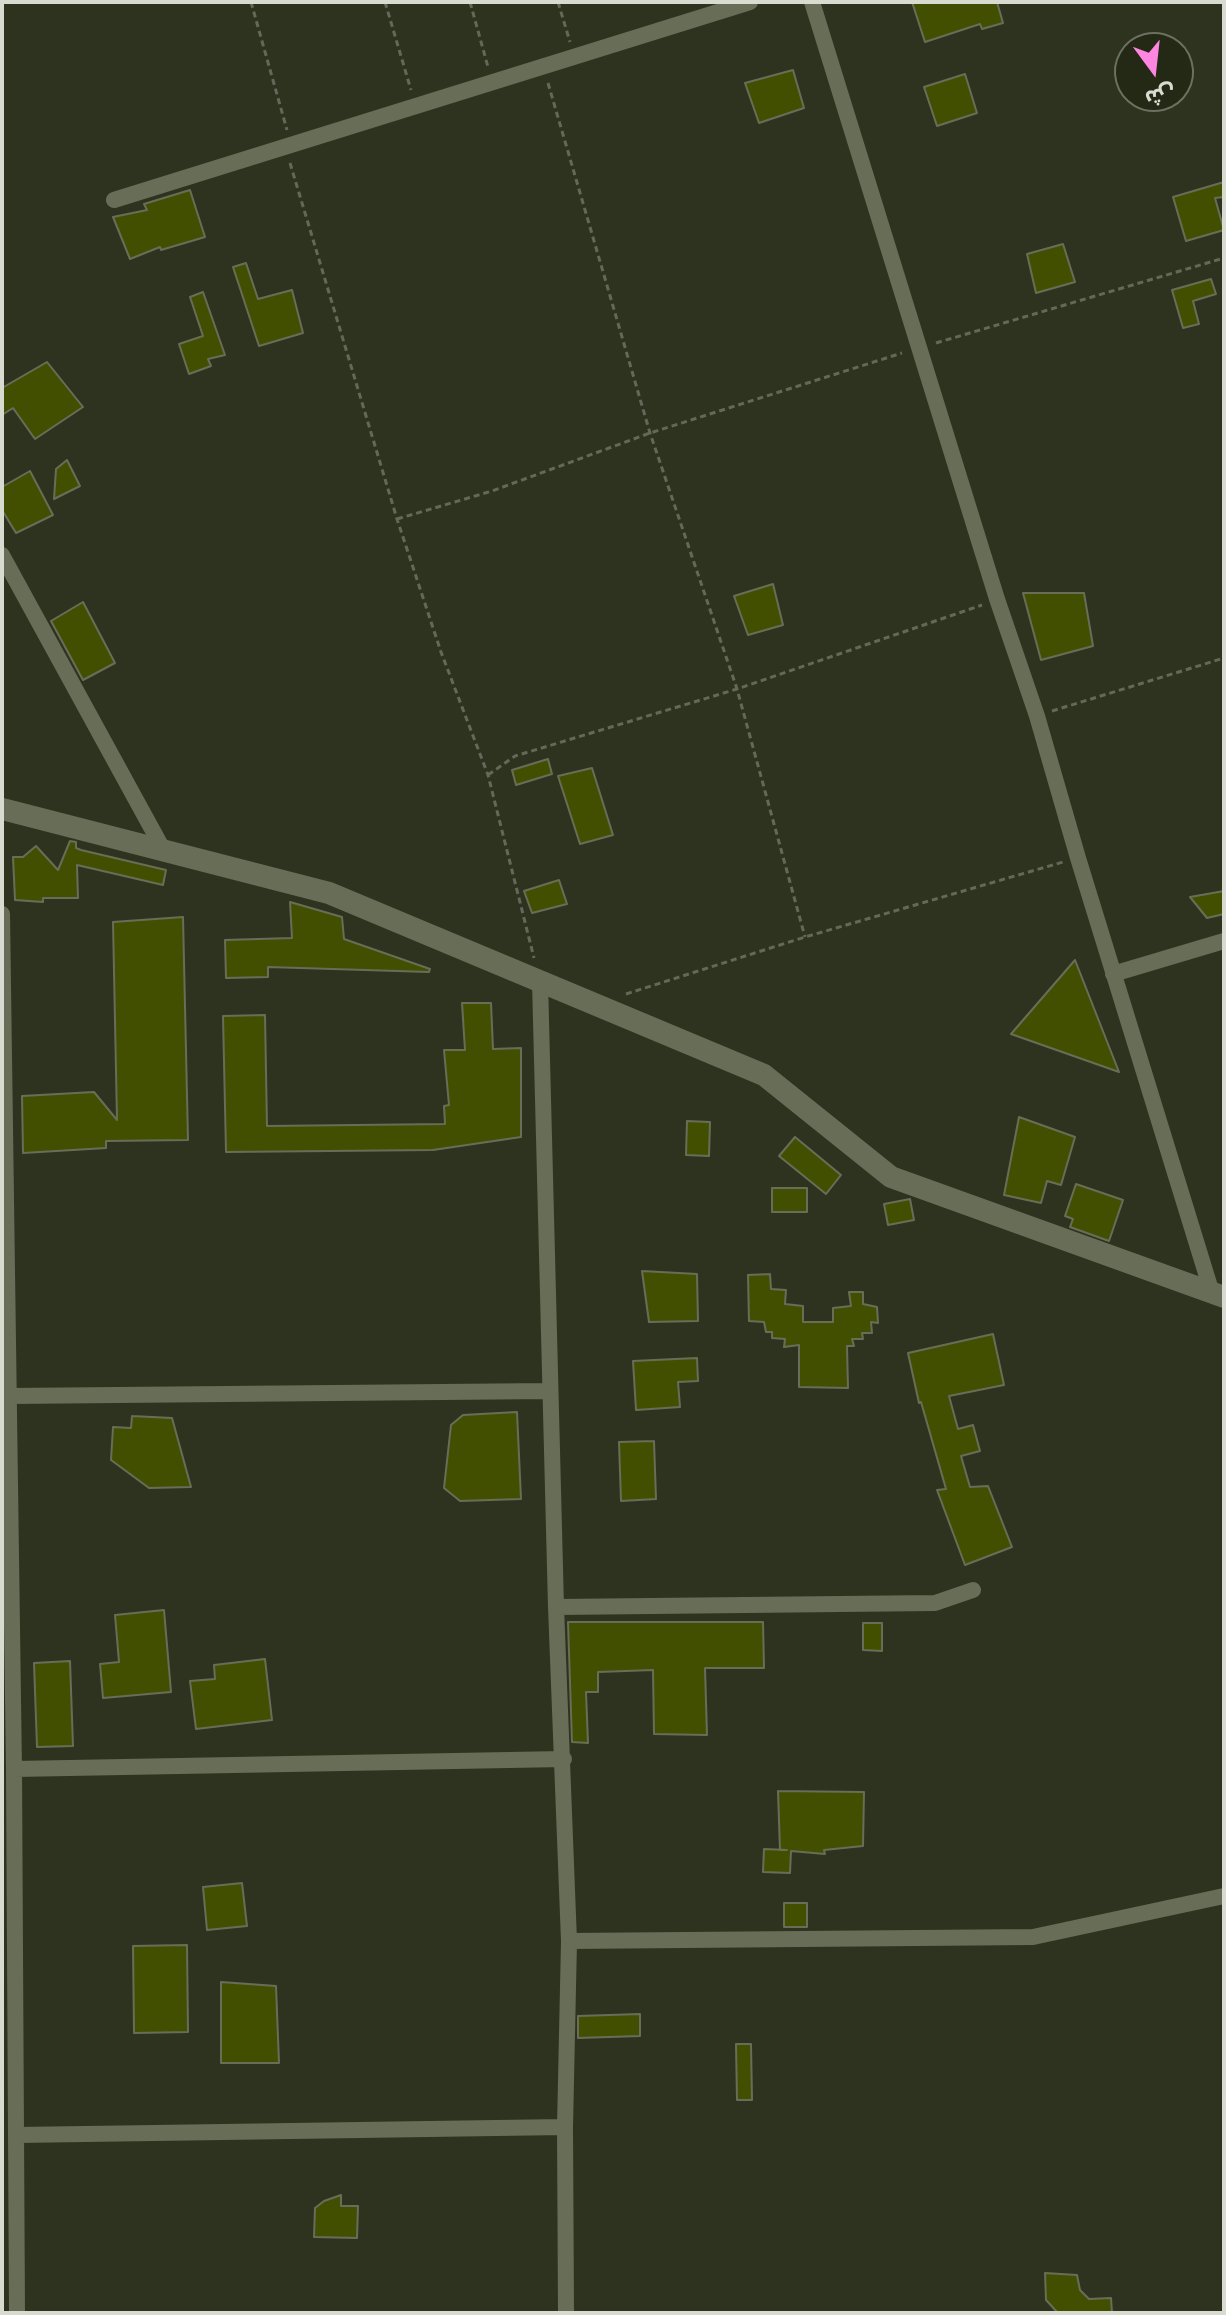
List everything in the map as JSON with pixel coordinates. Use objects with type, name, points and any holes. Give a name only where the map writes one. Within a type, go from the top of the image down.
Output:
[{"type":"street","points":[[114,200],[750,2]]},
{"type":"street","points":[[812,2],[997,599],[1037,716],[1113,974],[1218,1295]]},
{"type":"street","points":[[2,555],[164,851]]},
{"type":"street","points":[[2,809],[329,893],[764,1075],[891,1177],[1218,1295]]},
{"type":"street","points":[[2,914],[14,1769],[8,1949],[17,2135],[17,2313]]},
{"type":"street","points":[[1113,974],[1224,941]]},
{"type":"street","points":[[540,981],[556,1607],[569,1941],[565,2127],[566,2313]]},
{"type":"street","points":[[9,1396],[550,1391]]},
{"type":"street","points":[[556,1607],[935,1603],[973,1590]]},
{"type":"street","points":[[14,1769],[564,1759]]},
{"type":"street","points":[[569,1941],[1033,1937],[1224,1896]]},
{"type":"street","points":[[17,2135],[565,2127]]},
{"type":"path","points":[[251,2],[288,146],[397,519],[441,652],[488,775],[540,981]]},
{"type":"path","points":[[385,2],[416,106]]},
{"type":"path","points":[[470,2],[493,82]]},
{"type":"path","points":[[558,2],[574,57]]},
{"type":"path","points":[[543,67],[650,433],[737,689],[805,937]]},
{"type":"path","points":[[397,519],[492,491],[650,433],[919,348],[1224,258]]},
{"type":"path","points":[[488,775],[515,756],[737,689],[997,599]]},
{"type":"path","points":[[1037,716],[1224,658]]},
{"type":"path","points":[[626,994],[805,937],[1078,858]]},
{"type":"building","points":[[912,2],[997,2],[1003,23],[982,29],[980,24],[925,42]]},
{"type":"building","points":[[793,70],[804,108],[759,123],[745,83]]},
{"type":"building","points":[[965,74],[977,113],[937,126],[924,87]]},
{"type":"building","points":[[1224,182],[1224,197],[1215,198],[1224,230],[1186,241],[1173,197]]},
{"type":"building","points":[[190,190],[205,237],[161,250],[160,247],[130,259],[113,217],[147,210],[144,204]]},
{"type":"building","points":[[1063,244],[1075,282],[1036,293],[1027,254]]},
{"type":"building","points":[[246,263],[258,299],[292,290],[303,333],[259,346],[233,267]]},
{"type":"building","points":[[1211,279],[1216,294],[1193,301],[1199,324],[1183,328],[1172,290]]},
{"type":"building","points":[[203,292],[225,355],[208,359],[211,366],[189,374],[179,344],[203,336],[190,297]]},
{"type":"building","points":[[47,362],[83,407],[35,439],[13,408],[2,415],[2,388]]},
{"type":"building","points":[[67,460],[80,486],[54,499],[56,469]]},
{"type":"building","points":[[30,471],[53,515],[16,533],[2,510],[2,487]]},
{"type":"building","points":[[773,584],[783,625],[748,635],[734,596]]},
{"type":"building","points":[[1023,593],[1084,593],[1093,646],[1041,660]]},
{"type":"building","points":[[83,602],[115,663],[83,680],[51,621]]},
{"type":"building","points":[[548,759],[552,774],[516,785],[512,770]]},
{"type":"building","points":[[592,768],[613,835],[580,844],[558,776]]},
{"type":"building","points":[[70,841],[76,842],[76,848],[81,850],[166,870],[163,885],[77,865],[78,898],[43,898],[43,902],[15,900],[13,857],[23,857],[36,846],[58,870]]},
{"type":"building","points":[[559,880],[567,904],[532,913],[524,891]]},
{"type":"building","points":[[1224,891],[1224,914],[1207,918],[1190,897]]},
{"type":"building","points":[[290,902],[342,917],[344,939],[430,969],[429,972],[268,967],[268,977],[226,978],[225,940],[292,938]]},
{"type":"building","points":[[183,917],[188,1140],[106,1141],[106,1148],[23,1153],[22,1096],[94,1092],[117,1120],[113,922]]},
{"type":"building","points":[[1075,960],[1119,1072],[1011,1034]]},
{"type":"building","points":[[462,1003],[491,1003],[493,1049],[521,1048],[521,1137],[433,1150],[226,1152],[223,1016],[265,1015],[267,1126],[445,1124],[444,1106],[449,1105],[444,1050],[465,1050]]},
{"type":"building","points":[[1019,1117],[1075,1137],[1061,1185],[1047,1181],[1041,1203],[1004,1195]]},
{"type":"building","points":[[687,1121],[710,1122],[709,1156],[686,1155]]},
{"type":"building","points":[[795,1137],[841,1175],[826,1194],[779,1156]]},
{"type":"building","points":[[1076,1184],[1123,1200],[1109,1241],[1070,1227],[1073,1219],[1065,1216]]},
{"type":"building","points":[[772,1188],[807,1188],[807,1212],[772,1212]]},
{"type":"building","points":[[910,1199],[914,1220],[888,1225],[884,1204]]},
{"type":"building","points":[[642,1271],[697,1274],[698,1321],[649,1322]]},
{"type":"building","points":[[770,1274],[771,1289],[786,1290],[785,1304],[803,1306],[803,1322],[833,1322],[833,1308],[851,1306],[849,1292],[863,1292],[863,1304],[877,1307],[878,1323],[871,1322],[872,1333],[862,1333],[863,1339],[852,1339],[854,1346],[847,1346],[848,1388],[799,1387],[799,1345],[784,1347],[785,1339],[772,1338],[772,1332],[766,1332],[764,1322],[749,1321],[748,1275]]},
{"type":"building","points":[[993,1334],[1004,1385],[949,1396],[958,1429],[973,1425],[980,1451],[961,1456],[970,1487],[988,1486],[1012,1547],[965,1565],[937,1490],[946,1489],[919,1403],[908,1353]]},
{"type":"building","points":[[697,1358],[698,1381],[678,1382],[680,1407],[636,1410],[633,1361]]},
{"type":"building","points":[[517,1412],[521,1499],[460,1501],[444,1488],[451,1425],[463,1415]]},
{"type":"building","points":[[132,1416],[172,1418],[191,1487],[149,1488],[111,1460],[113,1427],[131,1428]]},
{"type":"building","points":[[654,1441],[656,1499],[621,1501],[619,1442]]},
{"type":"building","points":[[164,1610],[171,1692],[103,1698],[100,1664],[119,1662],[115,1615]]},
{"type":"building","points":[[568,1622],[763,1622],[764,1668],[705,1668],[707,1735],[654,1734],[653,1670],[598,1672],[598,1692],[586,1692],[588,1743],[572,1742]]},
{"type":"building","points":[[863,1623],[882,1623],[882,1651],[863,1650]]},
{"type":"building","points":[[265,1659],[272,1720],[196,1729],[190,1681],[215,1679],[214,1665]]},
{"type":"building","points":[[70,1661],[73,1746],[37,1747],[34,1663]]},
{"type":"building","points":[[778,1791],[864,1792],[863,1846],[824,1850],[825,1854],[791,1851],[790,1873],[763,1872],[764,1849],[780,1850]]},
{"type":"building","points":[[242,1883],[247,1926],[207,1930],[203,1887]]},
{"type":"building","points":[[784,1903],[807,1903],[807,1927],[784,1927]]},
{"type":"building","points":[[187,1945],[188,2032],[134,2033],[133,1946]]},
{"type":"building","points":[[221,1982],[276,1986],[279,2063],[221,2063]]},
{"type":"building","points":[[640,2014],[640,2036],[578,2038],[578,2016]]},
{"type":"building","points":[[736,2044],[751,2044],[752,2100],[737,2100]]},
{"type":"building","points":[[341,2195],[341,2206],[358,2206],[357,2238],[314,2237],[315,2208]]},
{"type":"building","points":[[1045,2273],[1077,2275],[1080,2290],[1089,2299],[1111,2298],[1112,2313],[1058,2313],[1046,2300]]}]
